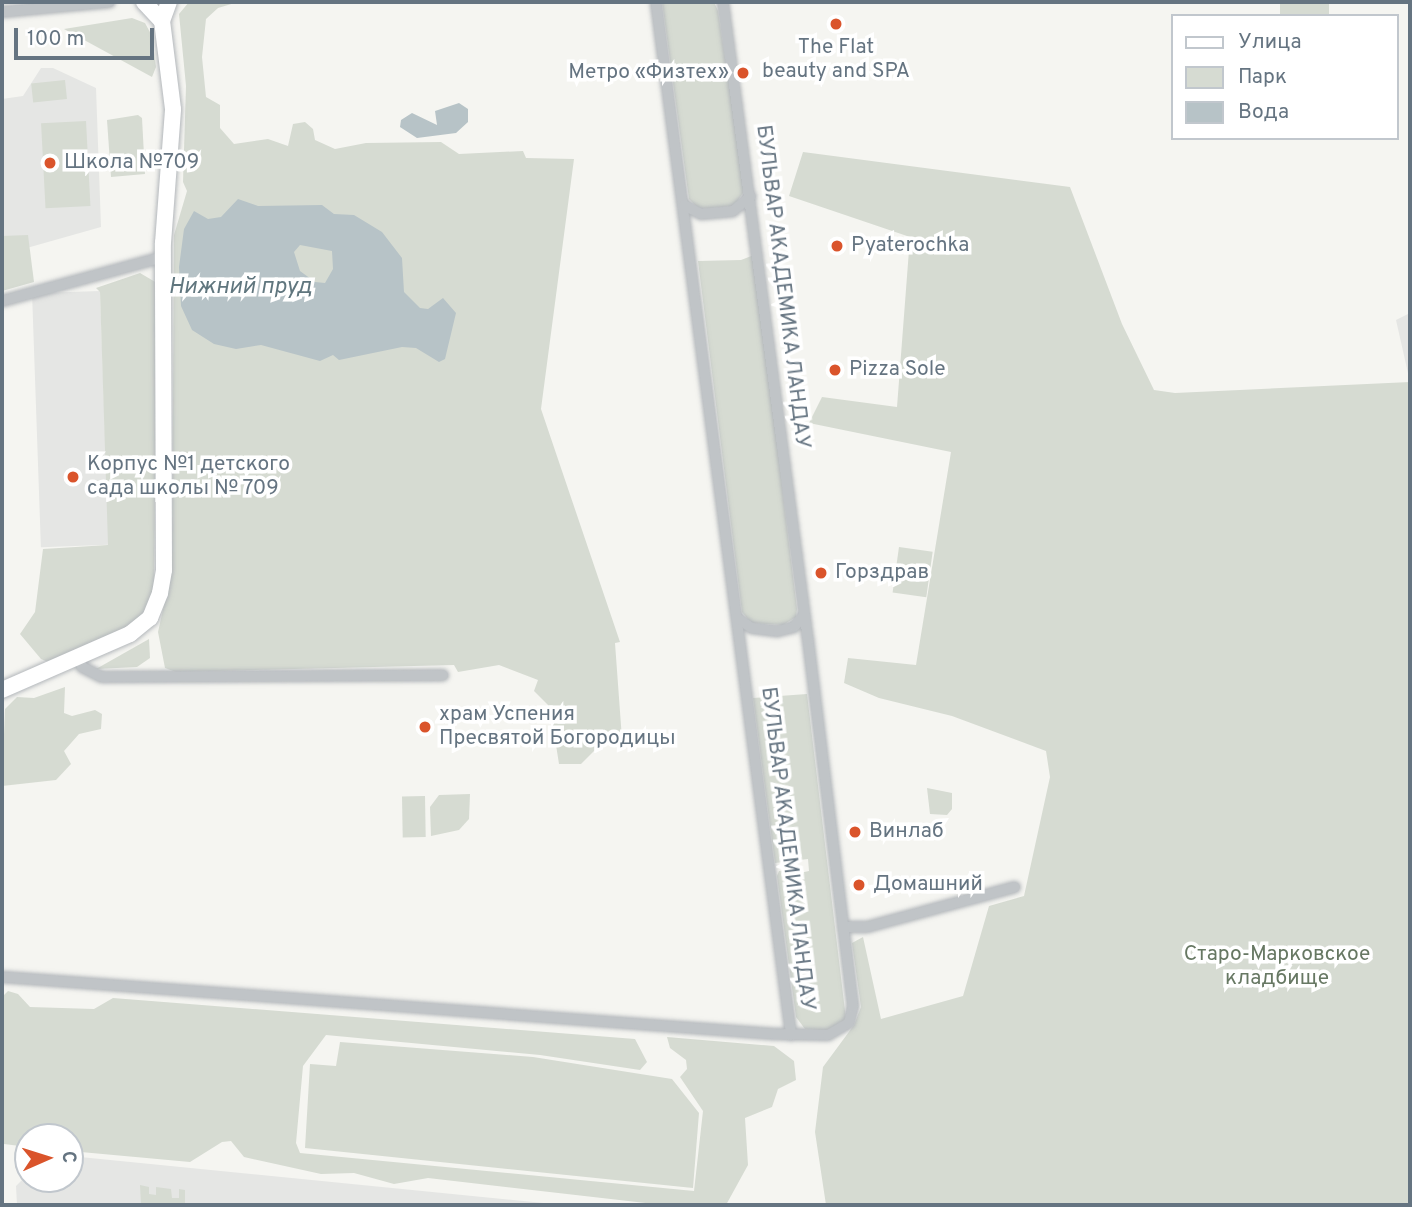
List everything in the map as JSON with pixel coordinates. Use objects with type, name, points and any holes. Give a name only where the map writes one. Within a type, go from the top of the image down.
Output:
[{"type":"street","points":[[2,12],[110,2]]},
{"type":"street","points":[[2,690],[144,625],[160,593],[164,570],[163,257],[173,109],[162,21],[168,2],[146,4]]},
{"type":"street","name":"БУЛЬВАР АКАДЕМИКА ЛАНДАУ","points":[[656,2],[791,1035],[828,1035],[849,1023],[853,1006],[751,195],[723,2]]},
{"type":"street","points":[[146,4],[162,21]]},
{"type":"street","points":[[684,205],[701,214],[733,211],[751,195]]},
{"type":"street","points":[[2,301],[163,257]]},
{"type":"street","points":[[737,618],[752,628],[778,631],[793,626],[804,615]]},
{"type":"street","points":[[79,657],[82,667],[102,677],[443,675]]},
{"type":"street","points":[[843,927],[867,927],[1015,887]]},
{"type":"street","points":[[2,977],[791,1035]]},
{"type":"shaded area","name":"Школа №709","points":[[41,68],[53,68],[96,88],[101,227],[2,255],[2,99],[23,96]]},
{"type":"shaded area","name":"Корпус №1 детского сада школы № 709","points":[[100,291],[109,545],[41,547],[32,293]]},
{"type":"shaded area","points":[[1410,313],[1410,382],[1396,320]]},
{"type":"shaded area","points":[[84,1157],[564,1205],[17,1205],[16,1193],[84,1193]]},
{"type":"green space","points":[[189,2],[238,2],[218,8],[206,19],[202,57],[206,97],[220,105],[220,128],[234,144],[268,139],[288,146],[293,124],[305,122],[313,129],[315,140],[335,149],[366,143],[441,142],[459,154],[523,151],[526,158],[574,159],[541,409],[620,642],[615,643],[622,739],[613,746],[603,742],[581,764],[559,764],[550,707],[534,691],[538,680],[499,665],[458,672],[454,665],[176,672],[165,668],[158,632],[172,569],[174,235],[187,191],[183,182],[186,86],[179,14]]},
{"type":"green space","points":[[662,2],[714,2],[718,11],[745,190],[734,206],[699,209],[689,199]]},
{"type":"green space","points":[[1280,2],[1329,2],[1329,14],[1280,14]]},
{"type":"green space","points":[[132,18],[145,23],[152,36],[156,67],[152,77],[64,29]]},
{"type":"green space","points":[[65,80],[67,99],[33,102],[31,84]]},
{"type":"green space","points":[[138,115],[142,118],[145,174],[111,177],[107,120]]},
{"type":"green space","points":[[86,121],[90,206],[46,208],[41,123]]},
{"type":"green space","name":"Старо-Марковское кладбище","points":[[803,152],[1070,187],[1122,324],[1154,390],[1175,393],[1410,382],[1410,1205],[826,1205],[815,1132],[823,1067],[854,1025],[861,1007],[852,943],[863,937],[881,1019],[963,996],[989,906],[1024,896],[1050,777],[1046,751],[952,716],[879,698],[844,683],[848,658],[916,665],[951,452],[809,423],[822,397],[897,407],[910,237],[789,196]]},
{"type":"green space","points":[[28,235],[34,282],[2,291],[2,236]]},
{"type":"green space","points":[[754,255],[797,609],[796,617],[783,625],[751,623],[742,612],[698,261],[741,260]]},
{"type":"green space","points":[[140,273],[157,283],[154,594],[141,621],[48,662],[41,659],[20,634],[35,612],[43,549],[108,545],[100,292],[96,288]]},
{"type":"green space","points":[[899,547],[933,552],[926,597],[893,593]]},
{"type":"green space","points":[[149,639],[150,658],[137,667],[96,669]]},
{"type":"green space","points":[[65,687],[64,713],[72,716],[95,710],[102,714],[101,729],[79,734],[64,751],[71,764],[56,780],[2,786],[5,709],[17,697],[34,698]]},
{"type":"green space","points":[[807,694],[846,1019],[832,1031],[805,1029],[796,1017],[777,876],[779,871],[792,869],[795,874],[809,871],[808,859],[775,863],[753,698]]},
{"type":"green space","points":[[927,788],[952,793],[952,809],[947,815],[930,814]]},
{"type":"green space","points":[[470,794],[469,819],[459,830],[431,836],[430,807],[439,795]]},
{"type":"green space","points":[[402,796],[425,796],[426,837],[403,837]]},
{"type":"green space","points":[[8,991],[18,994],[30,1007],[94,1009],[113,998],[635,1039],[647,1062],[640,1070],[540,1055],[326,1035],[303,1066],[296,1143],[300,1153],[694,1191],[703,1111],[680,1077],[687,1069],[686,1060],[670,1048],[667,1037],[774,1046],[794,1061],[796,1080],[778,1089],[772,1107],[745,1118],[748,1165],[726,1205],[663,1205],[428,1178],[394,1184],[354,1173],[321,1174],[244,1157],[231,1141],[222,1142],[190,1162],[84,1152],[84,1123],[14,1123],[14,1145],[4,1144],[2,997]]},
{"type":"green space","points":[[340,1042],[533,1057],[672,1079],[699,1113],[693,1188],[305,1148],[310,1064],[336,1066]]},
{"type":"green space","points":[[140,1185],[149,1187],[149,1194],[156,1195],[156,1187],[171,1189],[172,1198],[179,1198],[179,1189],[185,1190],[185,1205],[141,1205]]},
{"type":"water","points":[[459,103],[468,109],[468,122],[456,133],[417,138],[400,127],[401,120],[412,113],[437,125],[435,111]]},
{"type":"water","name":"Нижний пруд","points":[[238,199],[258,206],[322,205],[334,214],[354,215],[382,232],[402,258],[404,292],[420,308],[428,309],[443,298],[456,313],[445,359],[439,362],[416,348],[402,347],[339,360],[333,355],[320,361],[261,345],[236,349],[214,344],[192,330],[181,306],[179,267],[184,229],[194,211],[208,219],[221,217]],"holes":[[[300,245],[332,251],[333,269],[325,283],[315,282],[300,271],[294,252]]]},
{"type":"place","name":"The Flat beauty and SPA","points":[[836,24]]},
{"type":"place","name":"Метро «Физтех»","points":[[743,73]]},
{"type":"place","name":"Школа №709","points":[[50,163]]},
{"type":"place","name":"Pyaterochka","points":[[837,246]]},
{"type":"place","name":"Pizza Sole","points":[[835,370]]},
{"type":"place","name":"Корпус №1 детского сада школы № 709","points":[[73,477]]},
{"type":"place","name":"Горздрав","points":[[821,573]]},
{"type":"place","name":"храм Успения Пресвятой Богородицы","points":[[425,727]]},
{"type":"place","name":"Винлаб","points":[[855,832]]},
{"type":"place","name":"Домашний","points":[[859,885]]}]
